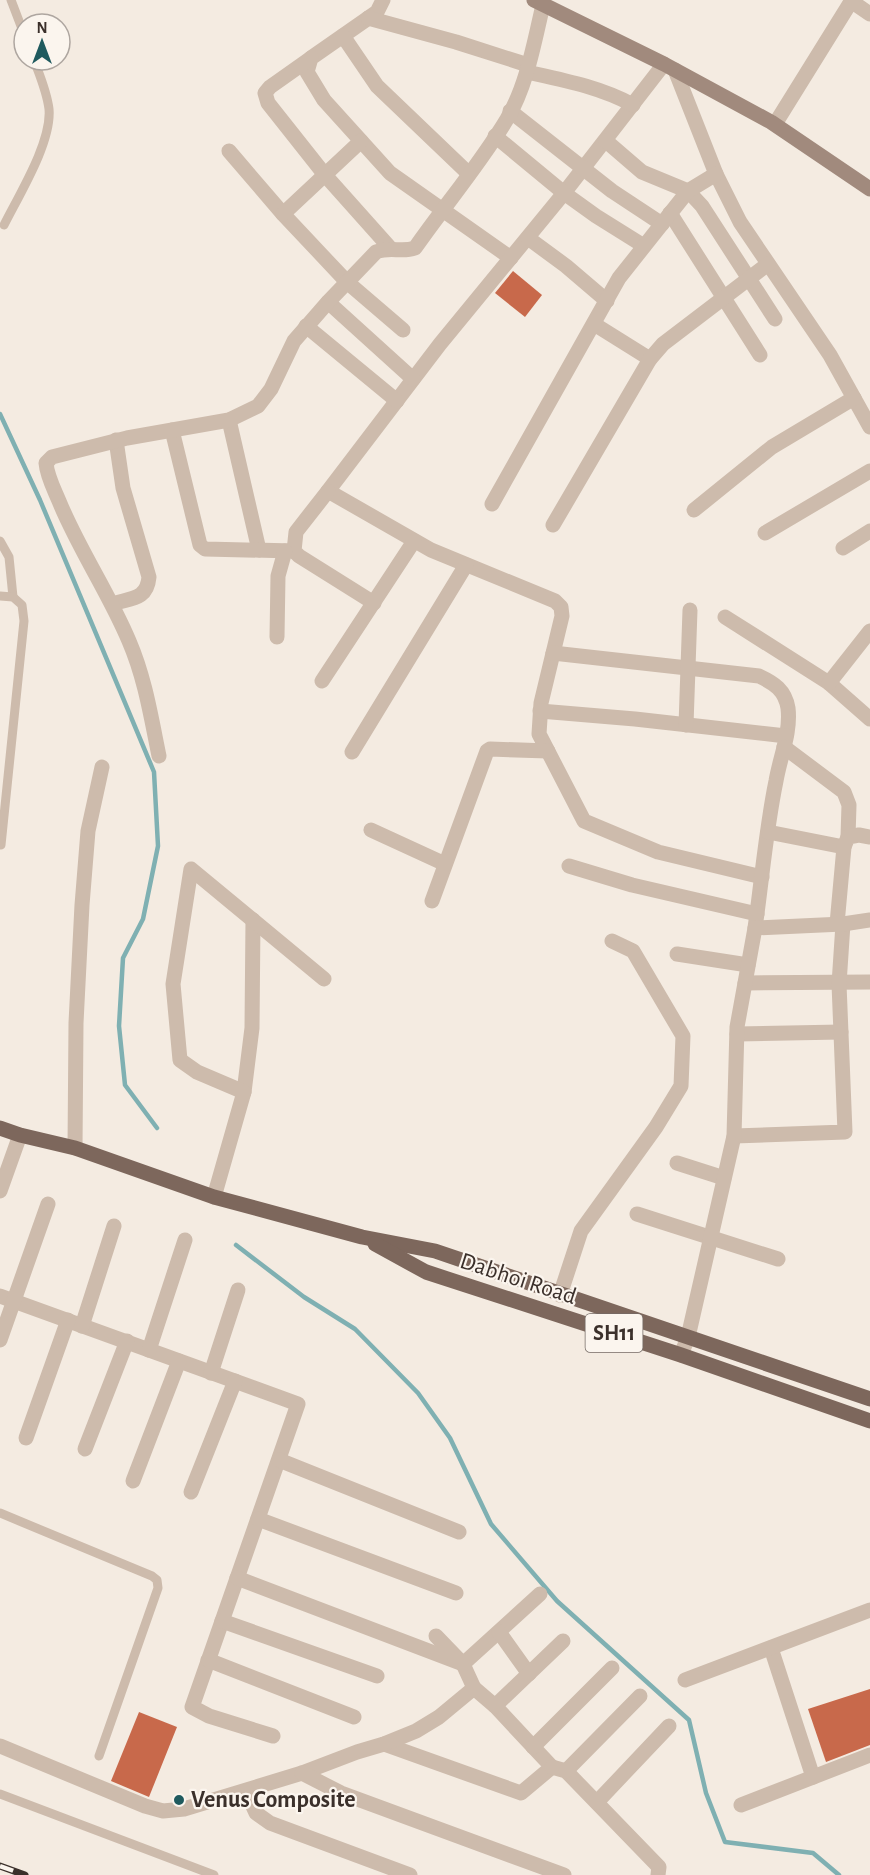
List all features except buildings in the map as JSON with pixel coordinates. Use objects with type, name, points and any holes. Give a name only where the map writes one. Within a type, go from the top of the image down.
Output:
[{"type":"main road","name":"Dabhoi Road","points":[[0,1128],[75,1148],[214,1197],[362,1237],[435,1251],[870,1399]]},
{"type":"main road","name":"Dabhoi Road","points":[[362,1237],[426,1272],[681,1355],[870,1421]]},
{"type":"street","points":[[383,0],[377,12],[270,87],[265,93],[267,103],[325,175],[391,249]]},
{"type":"street","points":[[775,124],[851,1],[870,14]]},
{"type":"street","points":[[159,756],[143,679],[130,642],[66,519],[46,463],[52,457],[116,440],[229,420],[258,406],[271,389],[294,341],[306,326],[376,252],[386,248],[406,251],[416,248],[469,174],[510,111],[528,68],[538,2],[670,67],[775,124],[870,189]]},
{"type":"street","points":[[368,18],[456,42],[616,96],[633,105]]},
{"type":"street","points":[[343,36],[377,86],[469,174]]},
{"type":"street","points":[[311,58],[307,72],[324,100],[390,173],[511,258]]},
{"type":"street","points":[[277,637],[278,576],[296,532],[414,379],[633,105],[670,67]]},
{"type":"street","points":[[670,67],[716,174],[740,222],[830,355],[870,427]]},
{"type":"street","points":[[510,111],[612,190],[666,219],[725,298],[760,356]]},
{"type":"street","points":[[495,136],[564,193],[644,246]]},
{"type":"street","points":[[283,214],[361,141]]},
{"type":"street","points":[[606,141],[642,172],[688,191],[702,206],[775,319]]},
{"type":"street","points":[[229,152],[347,282],[403,330]]},
{"type":"street","points":[[492,504],[619,278],[688,191],[716,174]]},
{"type":"street","points":[[528,238],[566,266],[607,301]]},
{"type":"street","points":[[553,525],[650,360],[663,344],[768,264]]},
{"type":"street","points":[[328,302],[414,379]]},
{"type":"street","points":[[594,324],[650,360]]},
{"type":"street","points":[[306,326],[397,401]]},
{"type":"street","points":[[694,510],[772,447],[854,398]]},
{"type":"street","points":[[229,420],[259,550]]},
{"type":"street","points":[[172,430],[200,545],[205,549],[289,551],[374,603]]},
{"type":"street","points":[[112,604],[144,594],[148,588],[149,577],[123,488],[116,440]]},
{"type":"street","points":[[765,533],[870,471]]},
{"type":"street","points":[[328,491],[431,550],[555,601],[561,607],[562,616],[540,711],[539,734],[584,821],[658,852],[762,877]]},
{"type":"street","points":[[843,548],[870,531]]},
{"type":"street","points":[[322,681],[414,541]]},
{"type":"street","points":[[352,752],[466,565]]},
{"type":"street","points":[[686,725],[690,610]]},
{"type":"street","points":[[726,617],[829,683],[870,719]]},
{"type":"street","points":[[829,683],[870,631]]},
{"type":"street","points":[[553,653],[759,676],[776,684],[788,707],[788,729],[776,782],[756,921],[736,1034],[734,1136],[688,1337],[681,1355]]},
{"type":"street","points":[[540,711],[686,725],[785,742],[844,792],[849,805],[840,924],[845,1132],[734,1136]]},
{"type":"street","points":[[432,901],[487,751],[490,749],[548,751]]},
{"type":"street","points":[[75,1148],[76,1023],[82,905],[88,831],[102,767]]},
{"type":"street","points":[[371,830],[445,864]]},
{"type":"street","points":[[768,832],[846,842],[860,835],[870,837]]},
{"type":"street","points":[[569,866],[756,921],[840,924],[870,920]]},
{"type":"street","points":[[244,1092],[197,1072],[180,1060],[173,984],[191,869],[324,979]]},
{"type":"street","points":[[214,1197],[244,1092],[252,1028],[253,920]]},
{"type":"street","points":[[560,1295],[581,1231],[656,1126],[681,1086],[683,1036],[633,951],[612,941]]},
{"type":"street","points":[[677,954],[748,965]]},
{"type":"street","points":[[745,983],[870,982]]},
{"type":"street","points":[[736,1034],[841,1032]]},
{"type":"street","points":[[0,1191],[20,1135]]},
{"type":"street","points":[[677,1163],[724,1178]]},
{"type":"street","points":[[0,1340],[7,1298],[48,1203]]},
{"type":"street","points":[[637,1214],[778,1259]]},
{"type":"street","points":[[26,1438],[114,1226]]},
{"type":"street","points":[[149,1350],[185,1240]]},
{"type":"street","points":[[211,1373],[238,1290]]},
{"type":"street","points":[[7,1298],[298,1404],[192,1707],[209,1716],[273,1736]]},
{"type":"street","points":[[86,1449],[127,1341]]},
{"type":"street","points":[[133,1481],[179,1361]]},
{"type":"street","points":[[191,1492],[235,1381]]},
{"type":"street","points":[[279,1460],[459,1532]]},
{"type":"street","points":[[258,1519],[456,1593]]},
{"type":"street","points":[[237,1578],[463,1664]]},
{"type":"street","points":[[463,1664],[540,1594]]},
{"type":"street","points":[[685,1680],[870,1610]]},
{"type":"street","points":[[222,1621],[377,1676]]},
{"type":"street","points":[[499,1632],[529,1674]]},
{"type":"street","points":[[435,1636],[463,1664],[474,1688],[495,1706],[533,1747],[597,1802],[659,1867],[658,1875]]},
{"type":"street","points":[[495,1706],[564,1641]]},
{"type":"street","points":[[771,1648],[813,1777]]},
{"type":"street","points":[[208,1660],[354,1717]]},
{"type":"street","points":[[533,1747],[612,1668]]},
{"type":"street","points":[[0,1746],[145,1806],[163,1811],[184,1809],[302,1773],[416,1731],[439,1717],[474,1688]]},
{"type":"street","points":[[384,1744],[521,1793],[559,1769],[640,1696]]},
{"type":"street","points":[[597,1802],[669,1726]]},
{"type":"street","points":[[741,1805],[870,1755]]},
{"type":"street","points":[[302,1773],[341,1793],[564,1875]]},
{"type":"street","points":[[246,1791],[256,1814],[270,1823],[410,1875]]},
{"type":"lane","points":[[4,225],[44,142],[49,110],[39,72]]},
{"type":"lane","points":[[0,541],[9,557],[13,597]]},
{"type":"lane","points":[[0,596],[13,597],[22,605],[24,621],[1,845]]},
{"type":"lane","points":[[0,1514],[157,1580],[158,1588],[99,1756]]},
{"type":"lane","points":[[0,1794],[214,1875]]},
{"type":"waterway","points":[[0,414],[40,500],[154,772],[158,846],[143,919],[123,958],[119,1026],[125,1085],[157,1128]]},
{"type":"waterway","points":[[236,1245],[304,1297],[355,1329],[418,1393],[450,1438],[491,1524],[557,1601],[689,1720],[706,1793],[725,1842],[813,1853],[839,1875]]},
{"type":"railway","points":[[0,1866],[25,1875]]},
{"type":"place","name":"Venus Composite","points":[[179,1800]]}]
